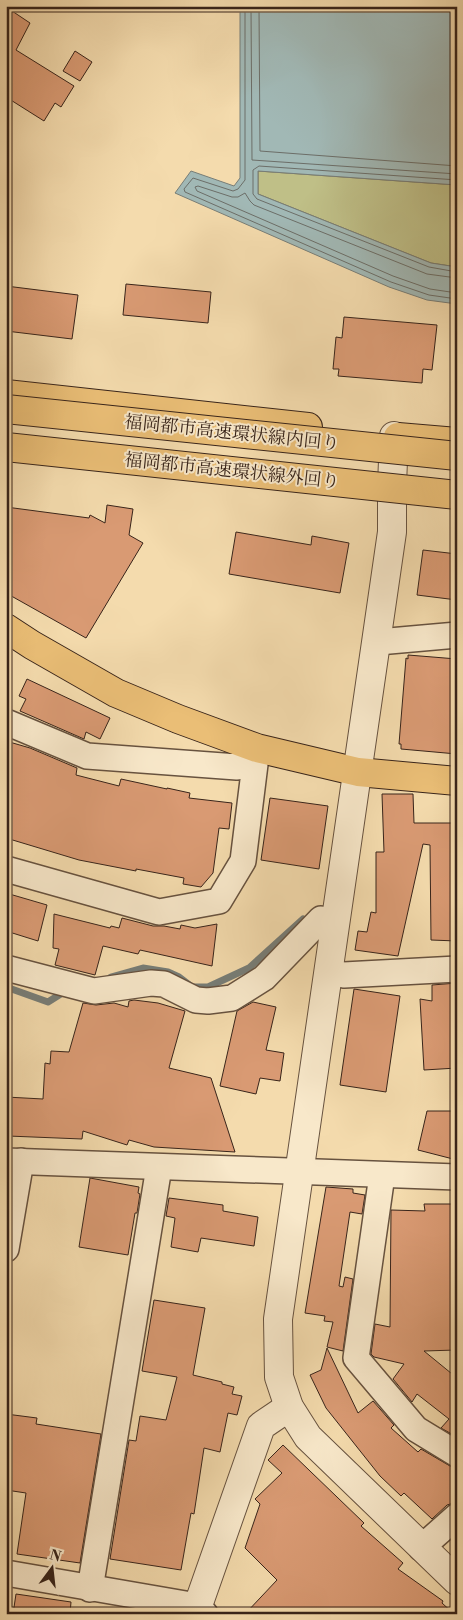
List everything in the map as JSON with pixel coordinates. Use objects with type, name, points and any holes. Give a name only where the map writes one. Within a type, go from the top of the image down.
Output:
[{"type":"main road","points":[[6,394],[457,442]]},
{"type":"main road","name":"福岡都市高速環状線内回り","points":[[6,409],[457,456]]},
{"type":"main road","points":[[6,447],[457,493]]},
{"type":"main road","name":"福岡都市高速環状線外回り","points":[[6,447],[457,493]]},
{"type":"main road","points":[[6,628],[116,693],[178,719],[256,748],[358,772],[457,781]]},
{"type":"street","points":[[394,436],[392,532],[378,642],[335,922],[278,1319],[279,1377],[289,1407],[308,1437],[457,1581]]},
{"type":"street","points":[[378,642],[457,635]]},
{"type":"street","points":[[6,722],[87,756],[237,767],[256,748]]},
{"type":"street","points":[[6,869],[159,912],[219,901],[244,861],[256,748]]},
{"type":"street","points":[[6,968],[94,991],[151,983],[164,984],[196,1000],[208,1001],[232,998],[264,978],[321,919],[335,922]]},
{"type":"street","points":[[328,972],[344,975],[457,968]]},
{"type":"street","points":[[6,1249],[14,1161],[382,1175],[457,1176]]},
{"type":"street","points":[[90,1589],[159,1167]]},
{"type":"street","points":[[382,1175],[356,1358],[416,1429],[457,1454]]},
{"type":"street","points":[[6,1573],[199,1611],[261,1426],[289,1407]]},
{"type":"street","points":[[421,1548],[457,1516]]},
{"type":"green space","points":[[258,171],[457,185],[457,267],[431,263],[258,194]]},
{"type":"water","points":[[240,6],[457,6],[457,185],[258,171],[258,194],[431,263],[457,267],[457,304],[427,300],[389,287],[175,193],[191,171],[234,186],[240,178]]},
{"type":"building","points":[[6,7],[30,23],[16,50],[74,86],[61,107],[55,103],[44,121],[6,97]]},
{"type":"building","points":[[75,51],[92,62],[80,81],[63,71]]},
{"type":"building","points":[[126,284],[211,292],[208,323],[123,315]]},
{"type":"building","points":[[6,286],[78,295],[72,339],[6,331]]},
{"type":"building","points":[[344,317],[437,325],[432,370],[423,369],[422,383],[338,376],[339,369],[333,369],[336,337],[342,338]]},
{"type":"building","points":[[107,505],[133,509],[129,535],[143,543],[86,638],[6,593],[6,507],[89,518],[90,515],[105,523]]},
{"type":"building","points":[[236,532],[311,545],[312,536],[349,543],[340,593],[229,574]]},
{"type":"building","points":[[423,550],[457,554],[457,600],[417,595]]},
{"type":"building","points":[[408,655],[457,659],[457,754],[401,749],[401,744],[399,744],[406,658],[408,659]]},
{"type":"building","points":[[27,679],[110,718],[100,739],[86,732],[84,739],[20,711],[26,699],[19,696]]},
{"type":"building","points":[[6,741],[30,748],[77,768],[76,775],[119,786],[121,779],[190,793],[189,798],[232,803],[229,829],[219,828],[213,873],[201,887],[183,884],[184,878],[79,860],[6,838]]},
{"type":"building","points":[[382,794],[413,794],[414,823],[457,823],[457,941],[431,940],[430,845],[423,844],[398,956],[355,950],[358,931],[367,932],[371,912],[376,913],[376,852],[384,852]]},
{"type":"building","points":[[270,798],[328,806],[319,869],[261,860]]},
{"type":"building","points":[[6,893],[47,905],[38,941],[6,931]]},
{"type":"building","points":[[54,914],[110,928],[111,926],[119,928],[122,918],[153,926],[180,929],[181,925],[195,928],[217,924],[212,966],[140,950],[138,954],[103,946],[95,975],[55,965],[59,949],[53,948]]},
{"type":"building","points":[[457,983],[457,1068],[424,1070],[420,999],[432,1001],[432,985]]},
{"type":"building","points":[[354,989],[400,996],[386,1092],[340,1085]]},
{"type":"building","points":[[129,1001],[158,1003],[185,1011],[169,1068],[211,1078],[235,1152],[154,1147],[129,1140],[127,1145],[83,1131],[82,1139],[8,1136],[9,1126],[6,1126],[6,1097],[43,1099],[45,1063],[50,1064],[51,1051],[69,1052],[83,1003],[96,1005],[114,1003],[128,1007]]},
{"type":"building","points":[[253,1002],[276,1007],[266,1050],[284,1053],[280,1081],[260,1078],[256,1094],[220,1086],[237,1011]]},
{"type":"building","points":[[427,1111],[457,1111],[457,1160],[418,1150]]},
{"type":"building","points":[[90,1178],[139,1187],[138,1193],[140,1194],[137,1213],[135,1213],[128,1255],[79,1247]]},
{"type":"building","points":[[326,1187],[353,1189],[353,1193],[365,1195],[362,1214],[350,1212],[339,1286],[343,1287],[345,1277],[353,1279],[343,1351],[327,1347],[333,1322],[324,1321],[325,1316],[305,1313]]},
{"type":"building","points":[[169,1198],[223,1205],[223,1211],[258,1217],[254,1246],[201,1238],[198,1252],[171,1247],[175,1218],[166,1216]]},
{"type":"building","points":[[424,1204],[457,1204],[456,1350],[424,1351],[457,1378],[457,1437],[441,1428],[449,1419],[417,1394],[412,1402],[393,1379],[404,1364],[374,1357],[371,1354],[375,1324],[390,1327],[391,1210],[425,1211]]},
{"type":"building","points":[[154,1300],[205,1308],[193,1375],[234,1387],[232,1394],[242,1396],[237,1415],[228,1413],[220,1452],[204,1448],[194,1514],[191,1513],[181,1570],[110,1559],[129,1440],[136,1441],[140,1416],[166,1420],[177,1377],[142,1371]]},
{"type":"building","points":[[327,1348],[358,1413],[373,1401],[394,1425],[391,1428],[418,1452],[421,1449],[457,1468],[457,1502],[447,1505],[432,1519],[404,1493],[401,1496],[380,1476],[326,1408],[310,1375],[321,1370]]},
{"type":"building","points":[[6,1414],[37,1418],[36,1424],[101,1434],[80,1563],[17,1554],[26,1493],[6,1490]]},
{"type":"building","points":[[283,1445],[364,1523],[361,1526],[403,1563],[398,1569],[443,1601],[442,1603],[454,1614],[245,1614],[277,1580],[245,1548],[260,1504],[255,1499],[282,1473],[268,1460]]},
{"type":"building","points":[[16,1594],[71,1602],[70,1614],[13,1614]]},
{"type":"waterway","points":[[111,977],[143,968],[168,972],[179,977],[192,987],[208,987],[249,968],[303,919]]},
{"type":"waterway","points":[[6,987],[48,1002],[67,990]]}]
